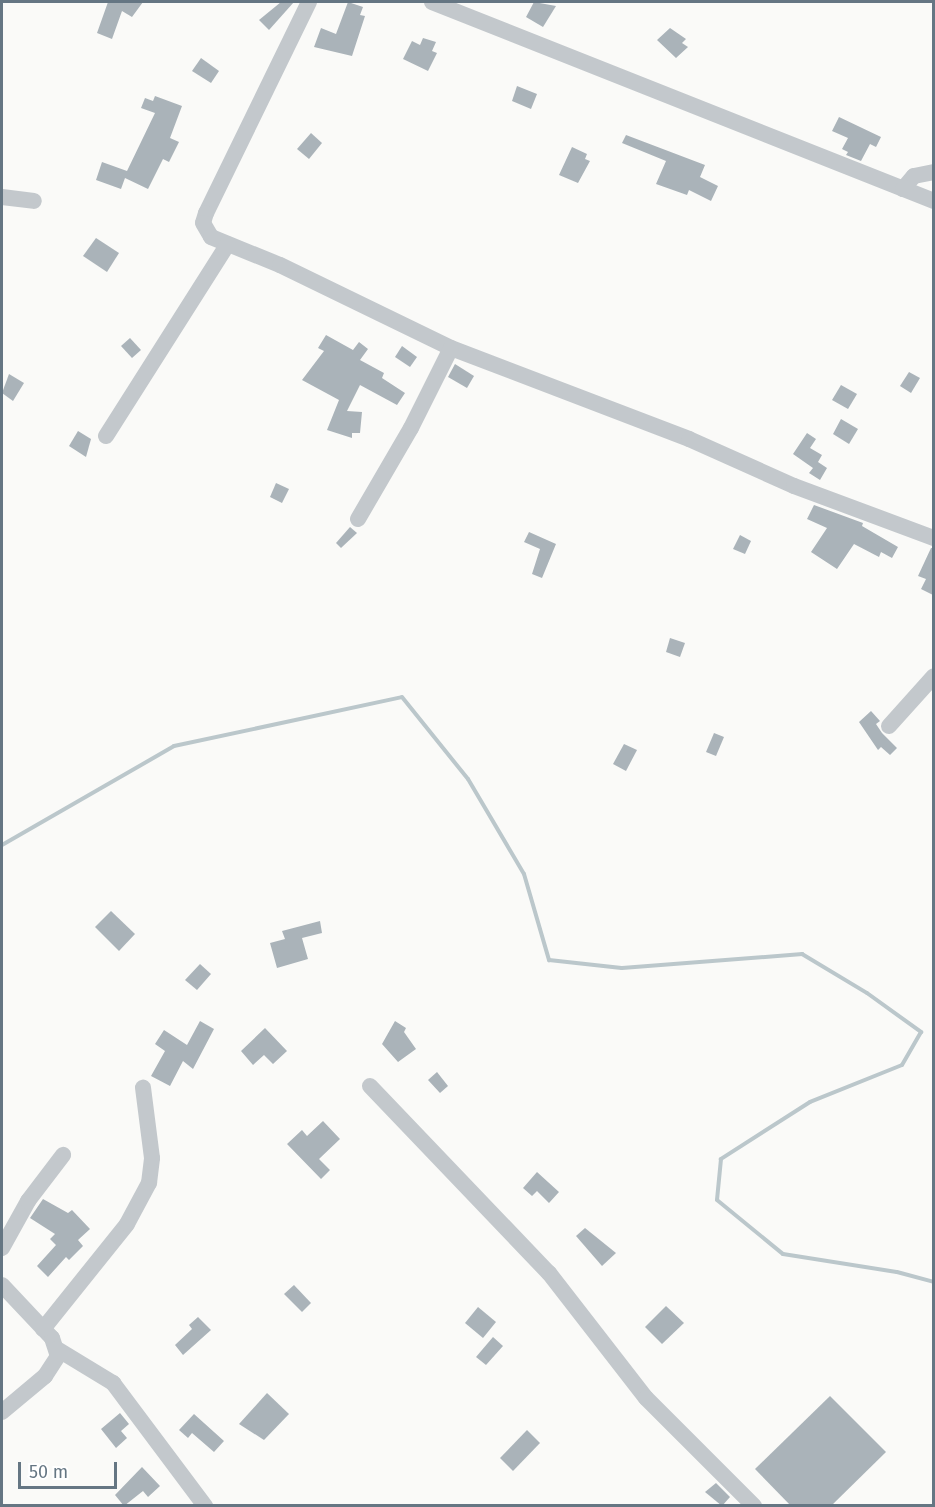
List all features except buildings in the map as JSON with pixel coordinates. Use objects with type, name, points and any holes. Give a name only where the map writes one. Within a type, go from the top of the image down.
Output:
[{"type":"street","points":[[309,2],[206,213],[205,231],[228,244],[280,265],[451,348],[689,438],[794,486],[933,538]]},
{"type":"street","points":[[432,2],[933,201]]},
{"type":"street","points":[[903,189],[914,176],[933,171]]},
{"type":"street","points":[[2,197],[34,201]]},
{"type":"street","points":[[106,436],[228,244]]},
{"type":"street","points":[[358,519],[411,428],[451,348]]},
{"type":"street","points":[[889,726],[933,676]]},
{"type":"street","points":[[370,1086],[549,1273],[646,1398],[754,1506]]},
{"type":"street","points":[[44,1329],[127,1224],[149,1183],[152,1158],[143,1088]]},
{"type":"street","points":[[2,1248],[28,1201],[63,1155]]},
{"type":"street","points":[[2,1286],[44,1329],[57,1350],[113,1383],[205,1506]]},
{"type":"street","points":[[2,1412],[54,1366],[57,1350]]},
{"type":"waterway","points":[[2,845],[174,746],[402,697],[468,779],[524,874],[549,960],[622,968],[802,954],[867,993],[921,1032],[902,1065],[810,1102],[721,1159],[717,1200],[783,1254],[897,1272],[934,1282]]}]
